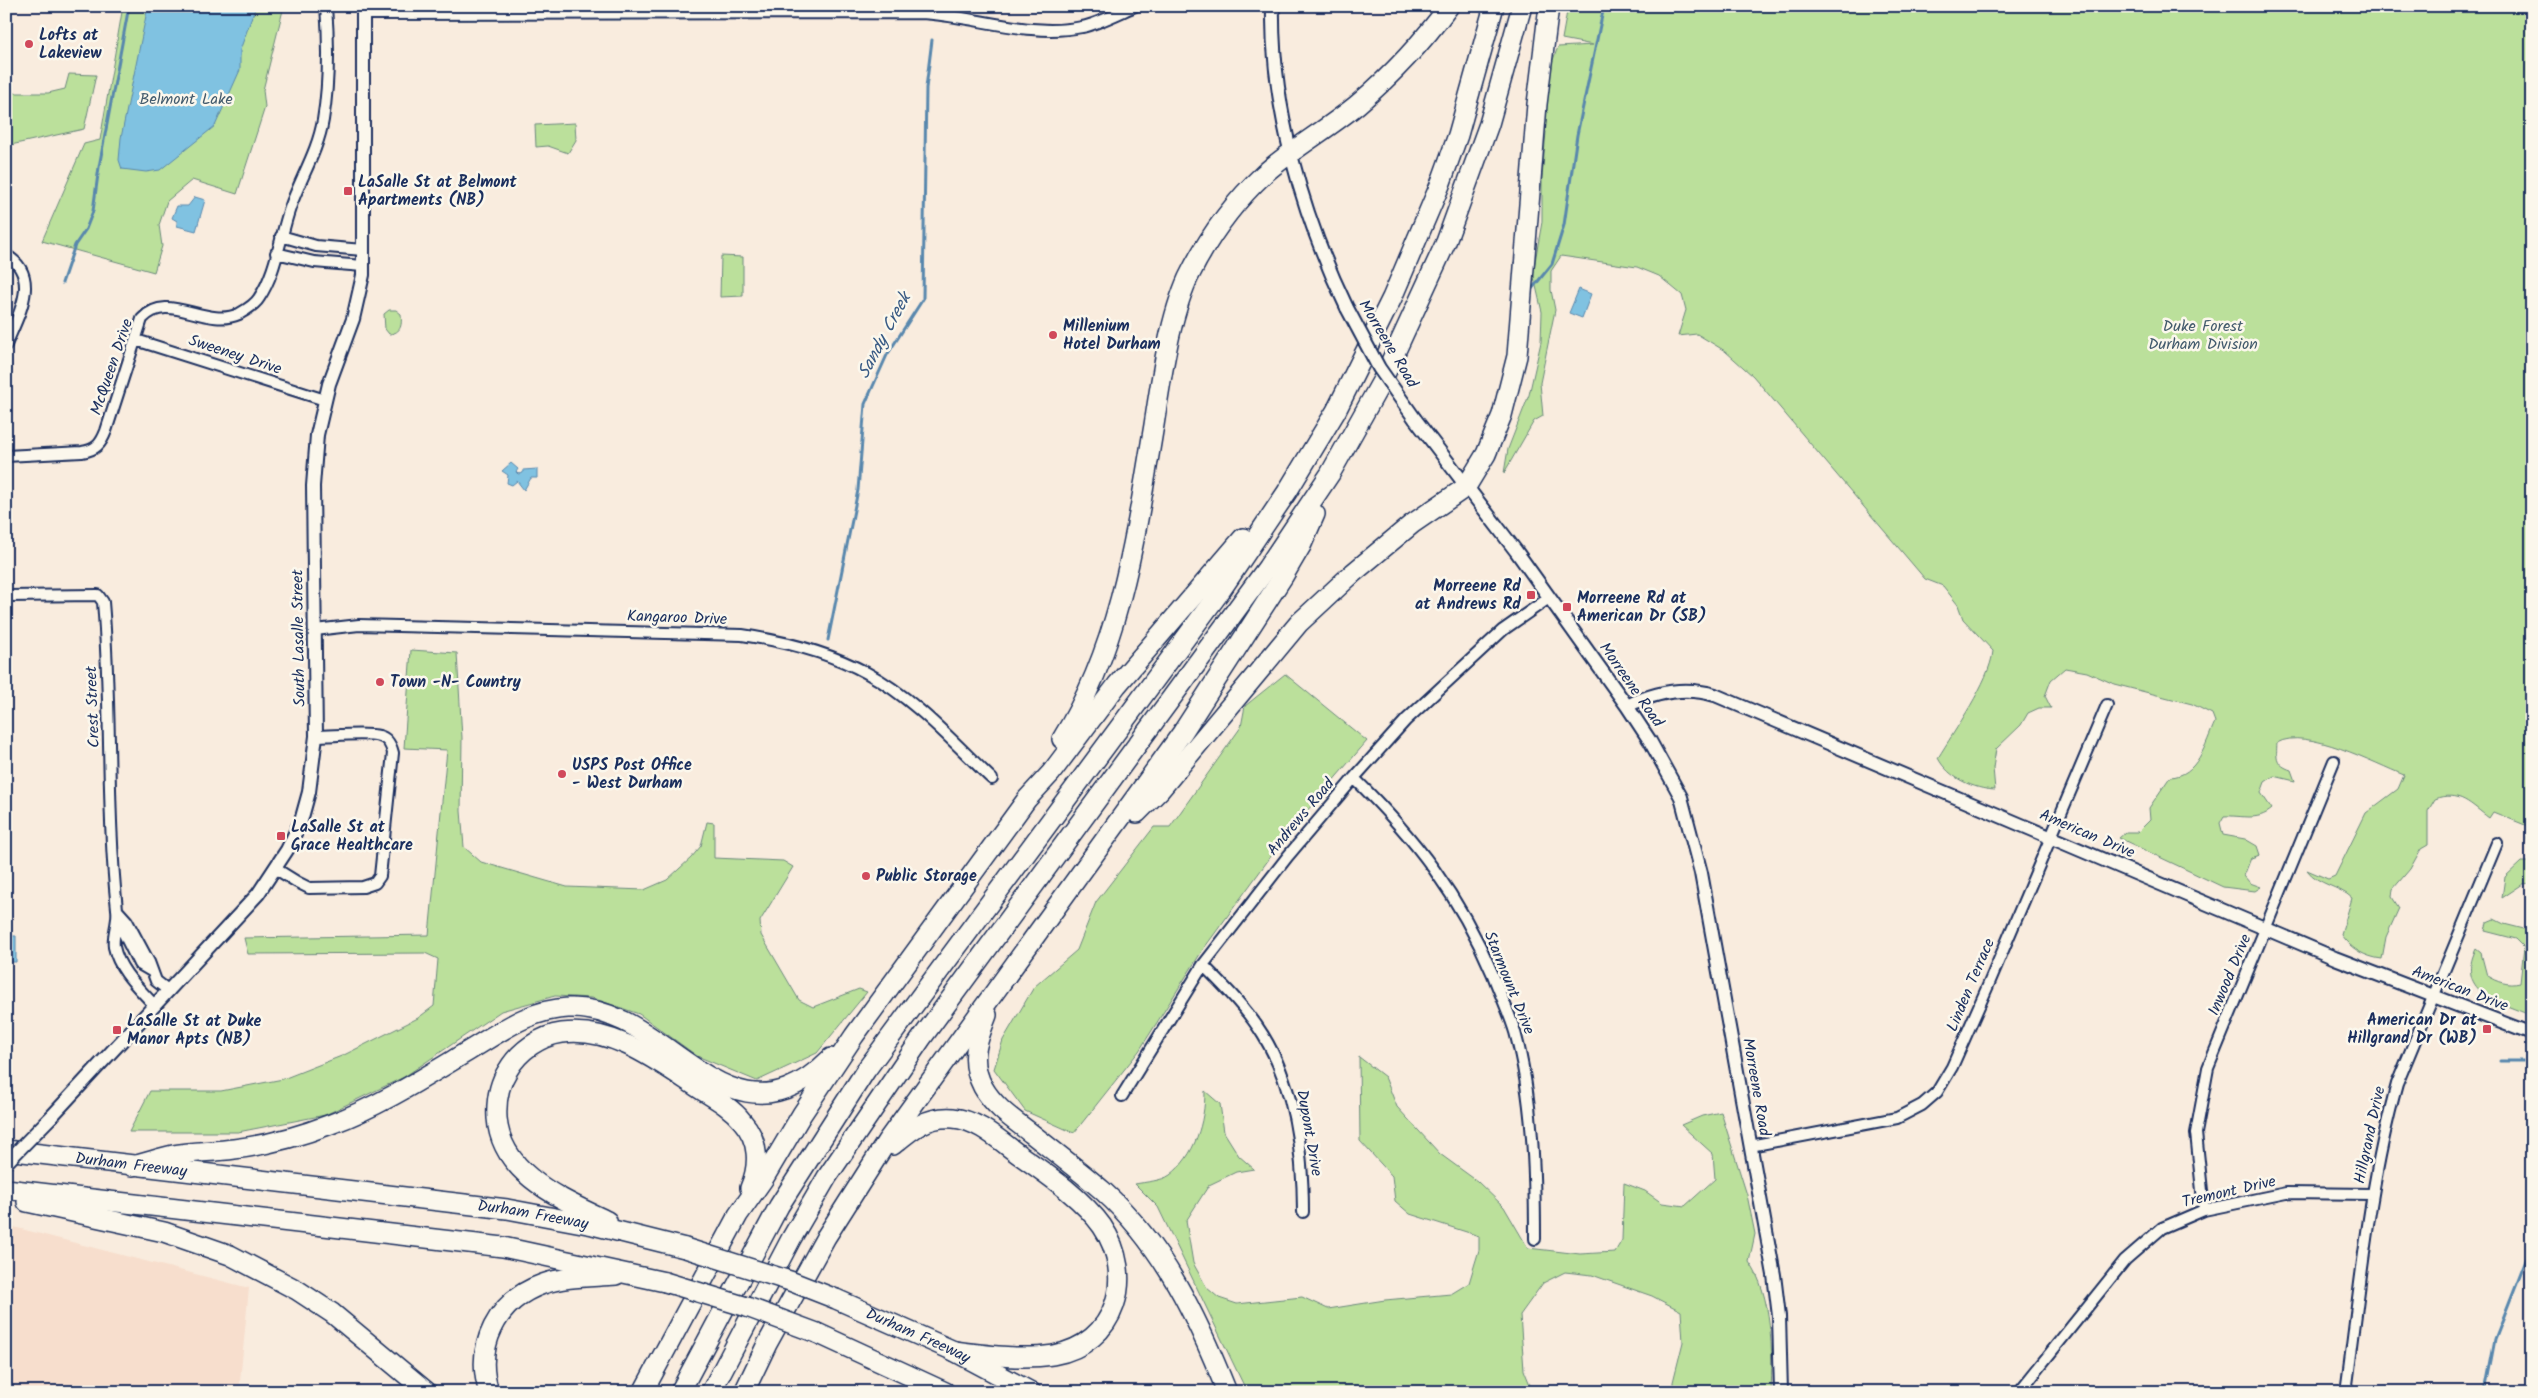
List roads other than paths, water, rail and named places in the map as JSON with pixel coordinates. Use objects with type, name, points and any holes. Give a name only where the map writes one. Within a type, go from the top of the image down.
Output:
[{"type":"highway","points":[[1027,799],[1080,705],[1099,664],[1113,623],[1134,541],[1160,390],[1181,294],[1202,250],[1216,228],[1265,174],[1357,105],[1382,83],[1414,51],[1449,6]]},
{"type":"highway","points":[[680,1392],[779,1206],[866,1070],[1214,600],[1287,492],[1352,381],[1408,265],[1458,135],[1494,6]]},
{"type":"highway","points":[[711,1392],[787,1246],[827,1177],[921,1039],[1268,568],[1330,474],[1405,335],[1446,242],[1489,124],[1522,6]]},
{"type":"highway","points":[[1095,857],[1160,790],[1299,624],[1353,573],[1412,524],[1466,487],[1493,441],[1502,415],[1517,356],[1537,104],[1549,6]]},
{"type":"highway","points":[[744,1392],[767,1344],[826,1237],[876,1158],[915,1101],[1095,857],[1182,733],[1284,575],[1301,546],[1330,474]]},
{"type":"highway","points":[[648,1387],[701,1280],[738,1216],[854,1036],[1027,799],[1051,773],[1117,685],[1226,560],[1254,522],[1287,492]]},
{"type":"highway","points":[[996,992],[978,1037],[974,1054],[977,1075],[984,1089],[1001,1110],[1103,1191],[1152,1244],[1179,1285],[1195,1315],[1227,1392]]},
{"type":"highway","points":[[132,1166],[174,1155],[237,1149],[264,1144],[330,1125],[387,1099],[511,1024],[547,1011],[576,1008],[607,1016],[640,1032],[727,1086],[766,1095],[802,1084],[854,1036]]},
{"type":"highway","points":[[635,1235],[548,1191],[532,1180],[504,1147],[497,1116],[500,1090],[512,1064],[523,1052],[540,1041],[562,1033],[582,1032],[618,1042],[691,1083],[735,1113],[743,1121],[752,1137],[757,1164],[738,1216]]},
{"type":"highway","points":[[876,1158],[921,1123],[940,1118],[965,1120],[989,1132],[1079,1202],[1092,1215],[1109,1239],[1119,1270],[1117,1299],[1108,1319],[1091,1339],[1068,1351],[1037,1356],[954,1351]]},
{"type":"highway","name":"Durham Freeway","points":[[6,1150],[507,1209],[635,1235],[685,1248],[790,1281],[836,1299],[954,1351],[1031,1392]]},
{"type":"highway","points":[[6,1189],[503,1248],[632,1274],[747,1307],[817,1334],[945,1392]]},
{"type":"highway","points":[[6,1198],[155,1230],[230,1255],[297,1290],[332,1314],[427,1392]]},
{"type":"highway","points":[[489,1392],[484,1370],[486,1345],[493,1326],[513,1300],[544,1283],[632,1274]]},
{"type":"highway","points":[[904,1372],[925,1392]]},
{"type":"street","name":"McQueen Drive","points":[[6,456],[82,452],[94,449],[99,445],[106,431],[142,319],[156,308],[176,309],[206,317],[224,318],[238,314],[252,306],[263,291],[323,122],[326,72],[326,6]]},
{"type":"street","points":[[363,10],[919,13],[949,14],[1022,28],[1058,30],[1088,26],[1135,6]]},
{"type":"street","name":"Morreene Road","points":[[1273,6],[1275,58],[1292,154],[1321,252],[1347,308],[1379,368],[1627,706],[1670,775],[1689,822],[1700,873],[1777,1296],[1781,1392]]},
{"type":"street","name":"South Lasalle Street","points":[[6,1163],[52,1117],[258,894],[276,869],[301,821],[313,776],[316,736],[313,486],[317,436],[325,400],[353,319],[361,284],[363,250],[363,10]]},
{"type":"street","points":[[281,236],[316,246],[363,250]]},
{"type":"street","points":[[276,252],[314,262],[362,266]]},
{"type":"street","points":[[6,255],[18,265],[24,274],[26,283],[25,297],[6,345]]},
{"type":"street","name":"Sweeney Drive","points":[[136,340],[325,400]]},
{"type":"street","name":"Crest Street","points":[[6,596],[98,596],[103,602],[112,841],[117,916],[114,947],[120,962],[130,978],[155,1006]]},
{"type":"street","name":"Andrews Road","points":[[1122,1096],[1203,965],[1288,856],[1354,778],[1406,720],[1503,630],[1549,598]]},
{"type":"street","name":"Kangaroo Drive","points":[[315,630],[359,625],[473,627],[742,635],[773,640],[832,658],[866,672],[921,712],[992,779]]},
{"type":"street","name":"American Drive","points":[[1627,706],[1642,698],[1678,691],[1694,690],[1715,695],[2266,928],[2532,1034]]},
{"type":"street","name":"Linden Terrace","points":[[1750,1146],[1897,1118],[1930,1099],[1952,1067],[2107,705]]},
{"type":"street","points":[[276,869],[309,888],[363,887],[375,882],[380,876],[393,754],[392,747],[388,741],[378,735],[316,736]]},
{"type":"street","name":"Inwood Drive","points":[[2204,1210],[2196,1133],[2202,1092],[2219,1038],[2334,761]]},
{"type":"street","name":"Starmount Drive","points":[[1354,778],[1408,836],[1443,879],[1478,941],[1508,1013],[1519,1049],[1526,1096],[1534,1173],[1535,1240]]},
{"type":"street","name":"Hillgrand Drive","points":[[2346,1392],[2373,1194],[2385,1125],[2396,1084],[2497,844]]},
{"type":"street","points":[[117,916],[127,920],[149,962],[150,971],[156,981],[169,991]]},
{"type":"street","name":"Dupont Drive","points":[[1203,965],[1247,1012],[1265,1038],[1279,1067],[1293,1110],[1301,1158],[1303,1212]]},
{"type":"street","name":"Tremont Drive","points":[[2019,1392],[2125,1260],[2162,1228],[2204,1210],[2286,1193],[2373,1194]]},
{"type":"water","points":[[148,6],[256,6],[240,50],[240,70],[215,126],[160,170],[146,172],[122,169],[119,160],[121,138]]},
{"type":"water","points":[[195,197],[205,200],[196,231],[177,226],[177,221],[172,218],[177,206],[188,206]]},
{"type":"water","points":[[1579,289],[1591,294],[1582,318],[1569,313]]},
{"type":"water","points":[[511,463],[518,469],[516,472],[518,474],[523,473],[523,470],[537,469],[537,478],[531,478],[524,490],[517,481],[512,485],[507,483],[508,475],[502,471]]},
{"type":"water","points":[[6,936],[16,936],[16,962],[6,962]]},
{"type":"waterway","points":[[62,283],[75,245],[86,229],[93,211],[99,167],[129,6]]},
{"type":"waterway","points":[[1531,290],[1552,264],[1564,225],[1577,135],[1604,6]]},
{"type":"waterway","name":"Sandy Creek","points":[[828,640],[858,490],[865,404],[887,355],[923,299],[926,88],[932,40]]},
{"type":"waterway","points":[[2500,1061],[2532,1061]]},
{"type":"waterway","points":[[2485,1392],[2495,1339],[2532,1244]]},
{"type":"place","name":"Lofts at Lakeview","points":[[29,44]]},
{"type":"place","name":"LaSalle St at Belmont Apartments (NB)","points":[[348,191]]},
{"type":"place","name":"Millenium Hotel Durham","points":[[1053,335]]},
{"type":"place","name":"Morreene Rd at Andrews Rd","points":[[1531,595]]},
{"type":"place","name":"Morreene Rd at American Dr (SB)","points":[[1567,607]]},
{"type":"place","name":"Town -N- Country","points":[[380,682]]},
{"type":"place","name":"USPS Post Office - West Durham","points":[[562,774]]},
{"type":"place","name":"LaSalle St at Grace Healthcare","points":[[281,836]]},
{"type":"place","name":"Public Storage","points":[[866,876]]},
{"type":"place","name":"American Dr at Hillgrand Dr (WB)","points":[[2487,1029]]},
{"type":"place","name":"LaSalle St at Duke Manor Apts (NB)","points":[[117,1030]]},
{"type":"park label","name":"Belmont Lake","points":[[186,99]]},
{"type":"park label","name":"Duke Forest Durham Division","points":[[2203,335]]}]
